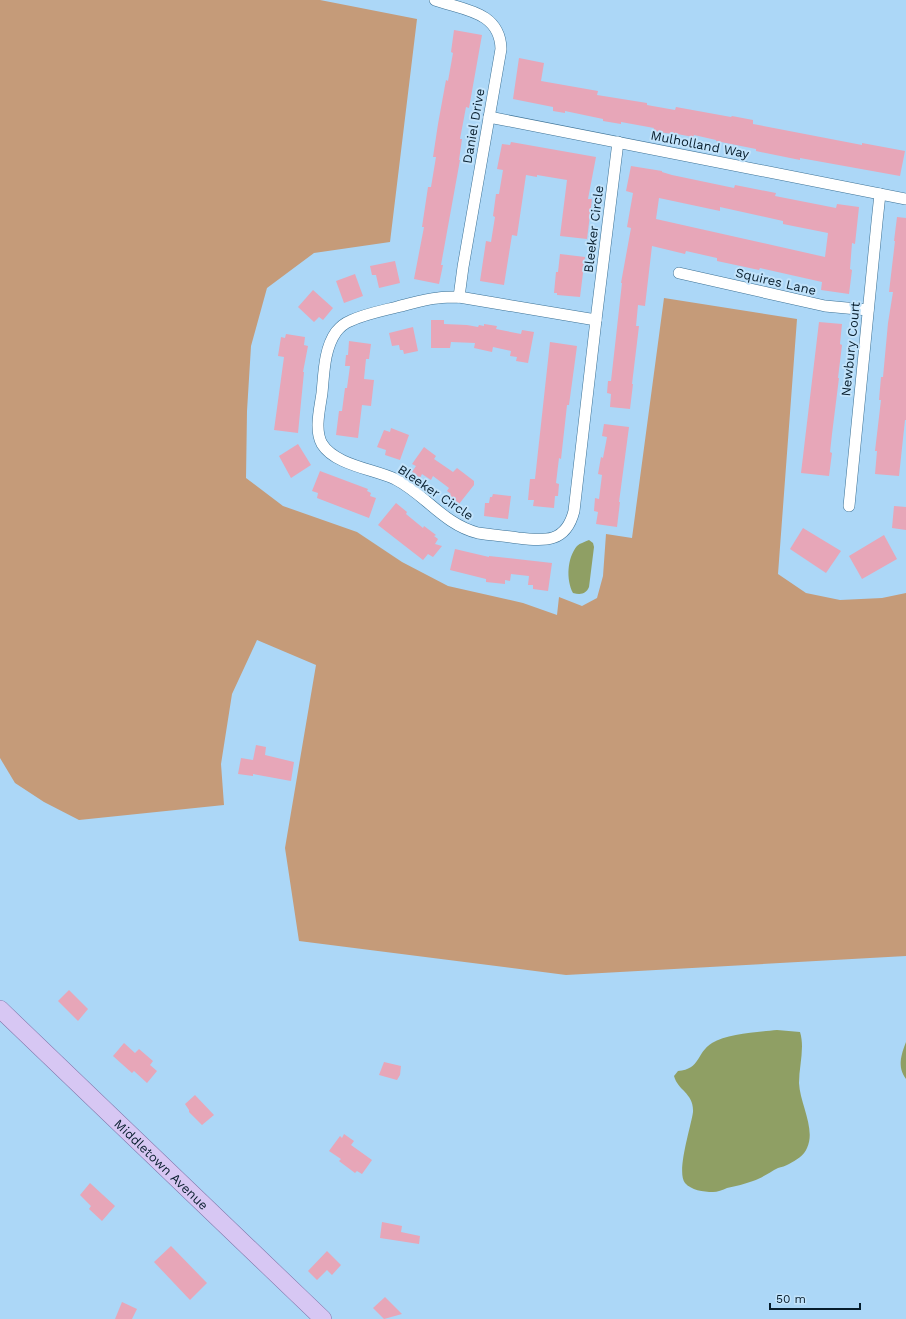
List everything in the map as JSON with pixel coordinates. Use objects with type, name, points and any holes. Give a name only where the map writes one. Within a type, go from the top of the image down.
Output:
[{"type":"main road","name":"Middletown Avenue","points":[[0,1009],[323,1319]]},
{"type":"street","name":"Daniel Drive","points":[[435,0],[484,17],[491,22],[498,31],[501,49],[459,297]]},
{"type":"street","name":"Mulholland Way","points":[[489,117],[906,199]]},
{"type":"street","name":"Bleeker Circle","points":[[596,320],[459,297],[438,298],[418,302],[366,315],[349,321],[341,326],[332,339],[327,355],[318,428],[321,442],[326,449],[334,455],[396,480],[406,486],[441,515],[459,527],[478,533],[547,540],[564,531],[569,524],[574,511],[618,142]]},
{"type":"street","name":"Newbury Court","points":[[849,506],[880,194]]},
{"type":"street","name":"Squires Lane","points":[[679,273],[825,306],[868,310]]},
{"type":"shaded area","points":[[0,0],[320,0],[417,19],[390,242],[314,253],[267,288],[251,346],[247,411],[246,478],[283,506],[357,532],[402,562],[448,586],[523,603],[557,615],[559,597],[582,606],[597,598],[603,576],[606,534],[632,538],[664,298],[797,319],[778,574],[806,593],[840,600],[882,598],[906,593],[906,956],[566,975],[299,941],[285,848],[316,665],[257,640],[232,694],[221,764],[224,805],[79,820],[44,802],[15,783],[0,758]]},
{"type":"shaded area","points":[[589,540],[593,543],[594,547],[589,587],[583,593],[573,593],[569,582],[569,563],[577,546]]},
{"type":"shaded area","points":[[777,1030],[800,1032],[802,1051],[799,1083],[810,1133],[806,1151],[800,1158],[788,1165],[778,1168],[747,1183],[715,1192],[701,1191],[690,1187],[685,1183],[682,1169],[693,1106],[691,1100],[676,1081],[674,1076],[678,1071],[685,1070],[695,1064],[703,1051],[718,1040],[743,1034]]},
{"type":"shaded area","points":[[906,1042],[906,1079],[902,1070],[901,1056]]},
{"type":"building","points":[[454,30],[482,35],[469,108],[466,107],[460,139],[462,139],[460,160],[441,265],[443,265],[439,284],[414,279],[424,227],[422,227],[428,187],[431,187],[436,157],[433,157],[438,124],[446,80],[448,81],[453,53],[451,52]]},
{"type":"building","points":[[519,58],[544,63],[541,81],[598,91],[597,95],[647,103],[647,105],[675,110],[676,107],[732,116],[753,120],[753,124],[862,145],[862,143],[905,151],[900,176],[800,158],[800,160],[756,151],[756,149],[694,135],[693,137],[653,131],[654,128],[621,122],[621,124],[603,121],[603,119],[565,111],[565,113],[553,111],[553,107],[513,99]]},
{"type":"building","points":[[511,142],[596,157],[588,199],[592,199],[587,239],[560,236],[567,180],[537,175],[537,177],[526,175],[517,236],[512,235],[504,285],[480,281],[486,241],[491,242],[495,217],[493,216],[496,194],[499,194],[503,170],[497,169],[502,144],[510,145]]},
{"type":"building","points":[[631,166],[662,171],[672,175],[734,188],[735,185],[776,193],[775,196],[836,208],[837,204],[859,207],[855,244],[852,243],[850,269],[852,270],[849,294],[821,290],[822,282],[760,268],[759,270],[717,261],[717,258],[686,251],[685,254],[652,246],[645,306],[638,305],[636,326],[639,326],[630,409],[610,407],[611,394],[607,393],[608,381],[611,381],[621,283],[631,228],[627,227],[633,193],[626,191]],"holes":[[[659,198],[720,211],[720,207],[783,221],[783,224],[828,233],[825,257],[656,219]]]},
{"type":"building","points":[[897,217],[906,218],[906,420],[899,476],[875,474],[877,451],[875,451],[881,400],[879,400],[881,377],[883,377],[888,323],[893,292],[889,292]]},
{"type":"building","points":[[560,254],[585,257],[580,297],[557,295],[557,293],[554,293],[556,272],[558,272]]},
{"type":"building","points":[[395,261],[400,283],[379,288],[376,275],[372,275],[370,266]]},
{"type":"building","points":[[355,274],[363,296],[344,303],[336,281]]},
{"type":"building","points":[[313,290],[333,308],[323,320],[319,317],[314,322],[298,307]]},
{"type":"building","points":[[431,320],[444,320],[444,324],[478,327],[479,325],[484,326],[484,324],[497,326],[496,329],[521,334],[522,330],[534,332],[528,363],[516,361],[517,357],[510,356],[511,351],[493,347],[492,352],[474,348],[475,343],[451,342],[450,348],[431,348]]},
{"type":"building","points":[[819,322],[842,324],[840,344],[842,345],[830,452],[832,453],[829,476],[801,473]]},
{"type":"building","points":[[413,327],[418,351],[404,354],[403,350],[400,350],[399,345],[392,346],[389,333]]},
{"type":"building","points":[[286,334],[305,337],[304,345],[308,346],[303,372],[298,433],[274,430],[284,357],[278,356],[281,337],[285,338]]},
{"type":"building","points":[[349,341],[371,344],[369,359],[366,359],[364,379],[374,380],[371,406],[362,405],[358,438],[336,435],[339,411],[342,411],[345,388],[347,388],[350,366],[345,366],[346,355],[348,355]]},
{"type":"building","points":[[550,342],[577,346],[569,405],[567,405],[561,459],[559,458],[556,483],[559,484],[558,496],[555,496],[554,508],[533,506],[534,500],[528,500],[530,479],[535,479]]},
{"type":"building","points":[[604,424],[629,427],[617,527],[596,524],[598,512],[594,511],[595,498],[599,499],[602,475],[598,474],[607,437],[602,436]]},
{"type":"building","points":[[391,428],[409,435],[400,460],[385,455],[386,450],[377,447],[384,430],[390,432]]},
{"type":"building","points":[[298,444],[311,465],[291,478],[279,456]]},
{"type":"building","points":[[424,447],[436,456],[434,459],[453,472],[457,468],[474,481],[474,485],[459,504],[449,496],[451,494],[447,491],[449,488],[433,476],[431,480],[422,474],[420,478],[412,472],[416,466],[412,464]]},
{"type":"building","points":[[320,471],[368,489],[367,491],[371,493],[370,496],[376,498],[369,518],[317,498],[318,493],[312,491]]},
{"type":"building","points":[[493,494],[511,496],[508,519],[484,516],[485,503],[489,503],[490,497],[492,497]]},
{"type":"building","points":[[396,503],[407,512],[406,514],[423,528],[424,526],[436,535],[434,536],[438,539],[435,544],[442,546],[433,557],[428,554],[423,560],[378,525]]},
{"type":"building","points":[[894,506],[906,507],[906,530],[892,528]]},
{"type":"building","points":[[803,528],[841,551],[826,573],[790,549]]},
{"type":"building","points":[[884,535],[897,559],[862,579],[849,556]]},
{"type":"building","points":[[455,549],[489,557],[552,563],[548,591],[533,589],[533,585],[528,585],[529,576],[511,574],[510,581],[505,580],[505,584],[486,582],[486,579],[450,570]]},
{"type":"building","points":[[256,745],[266,747],[265,755],[294,762],[291,781],[253,774],[253,776],[238,774],[241,758],[253,760]]},
{"type":"building","points":[[69,990],[88,1009],[78,1021],[58,1001]]},
{"type":"building","points":[[124,1043],[135,1053],[139,1049],[153,1061],[150,1065],[157,1071],[147,1083],[134,1071],[132,1073],[113,1056]]},
{"type":"building","points":[[384,1062],[401,1066],[400,1075],[397,1080],[379,1075]]},
{"type":"building","points":[[195,1095],[214,1115],[202,1125],[189,1112],[185,1104]]},
{"type":"building","points":[[344,1134],[354,1141],[351,1145],[372,1160],[362,1174],[357,1171],[355,1173],[339,1161],[341,1159],[329,1151],[340,1136],[342,1138]]},
{"type":"building","points":[[90,1183],[115,1206],[102,1221],[89,1209],[91,1206],[80,1195]]},
{"type":"building","points":[[382,1222],[402,1226],[401,1232],[420,1236],[419,1244],[380,1238]]},
{"type":"building","points":[[171,1246],[207,1283],[190,1300],[154,1262]]},
{"type":"building","points":[[327,1251],[341,1265],[332,1275],[327,1270],[317,1280],[308,1271]]},
{"type":"building","points":[[385,1297],[402,1314],[384,1319],[373,1308]]},
{"type":"building","points":[[122,1302],[137,1309],[132,1319],[115,1319]]}]
